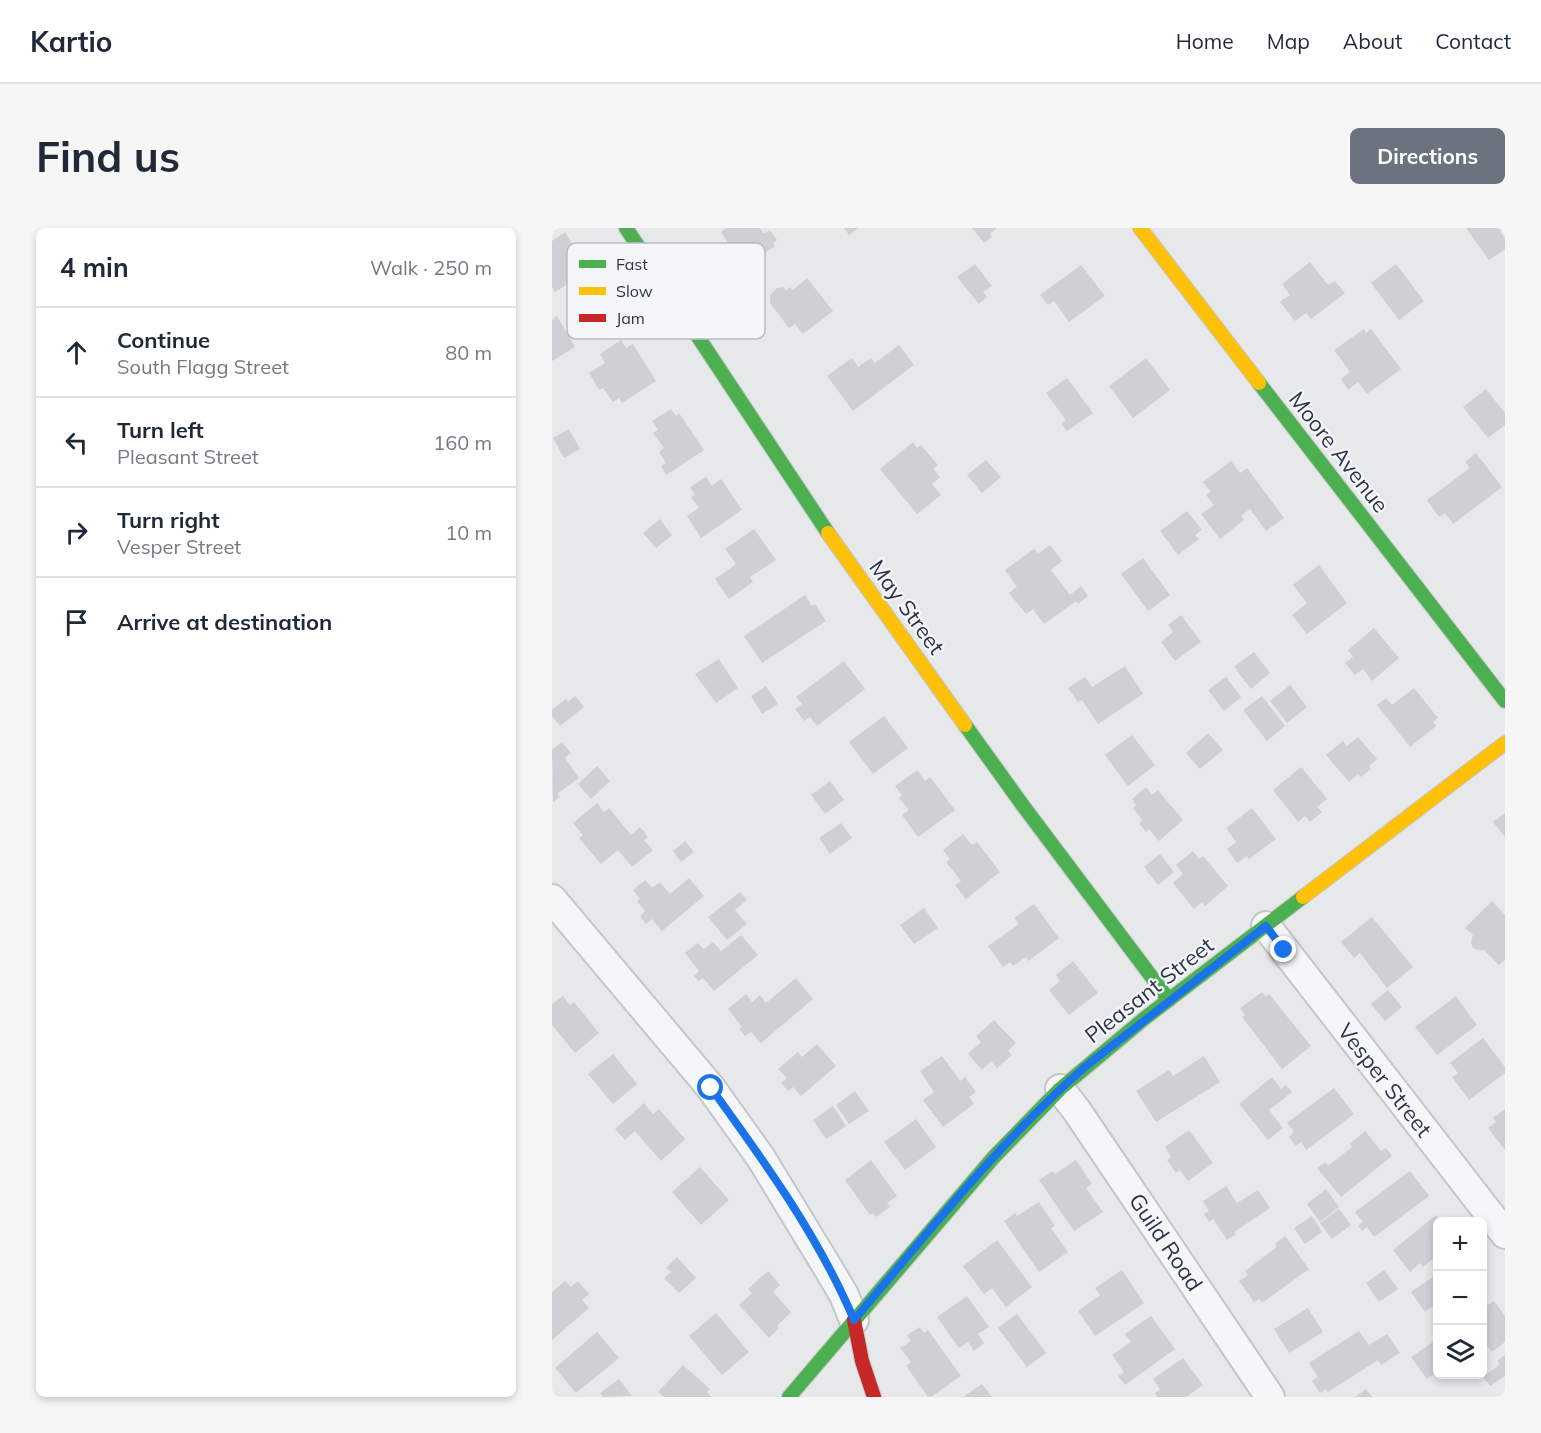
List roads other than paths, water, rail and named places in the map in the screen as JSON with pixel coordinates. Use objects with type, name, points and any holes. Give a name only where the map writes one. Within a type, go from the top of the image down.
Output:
[{"type":"street","name":"May Street","points":[[626,228],[636,243]]},
{"type":"street","name":"Moore Avenue","points":[[1140,228],[1505,701]]},
{"type":"street","name":"May Street","points":[[700,339],[839,549],[1024,807],[1169,1000]]},
{"type":"street","name":"Pleasant Street","points":[[789,1397],[993,1158],[1060,1089],[1113,1043],[1505,742]]},
{"type":"street","points":[[552,899],[711,1088],[761,1158],[844,1295],[854,1320],[862,1361],[874,1397]]},
{"type":"street","name":"Vesper Street","points":[[1266,926],[1505,1234]]},
{"type":"street","name":"Guild Road","points":[[1060,1089],[1084,1120],[1270,1397]]}]
